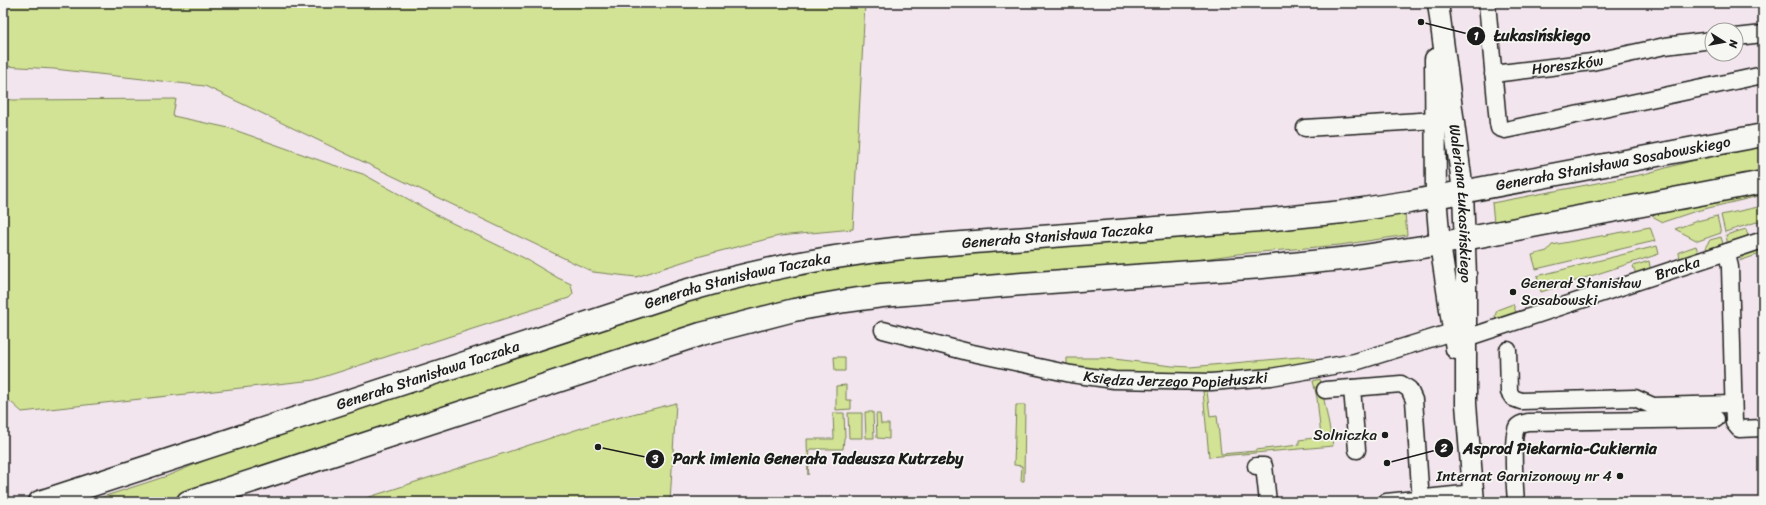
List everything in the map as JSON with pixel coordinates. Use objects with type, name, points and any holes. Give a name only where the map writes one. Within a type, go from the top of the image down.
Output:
[{"type":"main road","name":"Generała Stanisława Sosabowskiego","points":[[1463,191],[1763,135]]},
{"type":"main road","points":[[188,502],[701,334],[752,320],[819,305],[939,290],[1326,262],[1440,244],[1763,182]]},
{"type":"main road","name":"Generała Stanisława Taczaka","points":[[40,502],[638,306],[730,277],[756,271],[827,258],[883,250],[1279,219],[1363,209],[1463,191]]},
{"type":"street","name":"Waleriana Łukasińskiego","points":[[1386,502],[1474,498],[1460,334],[1440,244],[1436,196],[1434,3]]},
{"type":"street","name":"Waleriana Łukasińskiego","points":[[1438,3],[1463,191],[1466,238],[1460,334]]},
{"type":"street","points":[[1487,3],[1497,118],[1499,128],[1505,130],[1763,75]]},
{"type":"street","points":[[1744,36],[1763,34]]},
{"type":"street","name":"Horeszków","points":[[1493,74],[1592,62],[1665,46],[1704,41]]},
{"type":"street","points":[[1497,118],[1504,122],[1555,112]]},
{"type":"street","name":"Waleriana Łukasińskiego","points":[[1305,128],[1436,120]]},
{"type":"street","name":"Bracka","points":[[1460,334],[1763,240]]},
{"type":"street","points":[[1727,252],[1730,267],[1734,423],[1739,429],[1763,428]]},
{"type":"street","name":"Księdza Jerzego Popiełuszki","points":[[883,330],[968,352],[1071,374],[1121,380],[1202,382],[1253,380],[1316,370],[1460,334]]},
{"type":"street","points":[[1508,350],[1509,392],[1513,398],[1521,401],[1635,398],[1653,406],[1733,404]]},
{"type":"street","points":[[1325,390],[1401,384],[1409,389],[1414,400],[1421,500]]},
{"type":"street","points":[[1352,388],[1357,450]]},
{"type":"street","points":[[1516,502],[1514,438],[1517,427],[1522,423],[1716,419]]},
{"type":"street","points":[[1256,466],[1264,466],[1268,502]]},
{"type":"green space","points":[[3,3],[865,3],[853,229],[779,236],[701,256],[636,277],[593,272],[205,86],[54,69],[3,66]]},
{"type":"green space","points":[[3,99],[176,99],[173,116],[229,128],[330,164],[363,174],[444,219],[524,258],[571,284],[573,294],[569,298],[314,380],[22,412],[3,395]]},
{"type":"green space","points":[[1763,144],[1763,174],[1494,223],[1492,203],[1644,174],[1735,149]]},
{"type":"green space","points":[[1763,191],[1763,195],[1696,211],[1663,222],[1652,216],[1684,205]]},
{"type":"green space","points":[[1763,206],[1763,220],[1725,232],[1721,215]]},
{"type":"green space","points":[[1405,213],[1407,235],[1340,245],[1238,254],[1161,265],[877,288],[257,470],[162,502],[87,502],[167,476],[237,447],[694,298],[844,263]]},
{"type":"green space","points":[[1717,216],[1721,233],[1698,241],[1675,229],[1697,221]]},
{"type":"green space","points":[[1650,227],[1655,241],[1536,269],[1532,255],[1547,251],[1552,245]]},
{"type":"green space","points":[[1746,229],[1749,239],[1728,246],[1726,235]]},
{"type":"green space","points":[[1721,237],[1724,247],[1707,252],[1706,246],[1710,240]]},
{"type":"green space","points":[[1657,246],[1659,254],[1541,292],[1537,276]]},
{"type":"green space","points":[[1696,246],[1699,255],[1680,262],[1679,252]]},
{"type":"green space","points":[[1763,249],[1763,253],[1739,261],[1744,255]]},
{"type":"green space","points":[[1649,261],[1651,272],[1637,277],[1633,266]]},
{"type":"green space","points":[[1513,304],[1517,315],[1496,321],[1495,316],[1497,310]]},
{"type":"green space","points":[[834,357],[845,357],[845,371],[835,371]]},
{"type":"green space","points":[[1299,357],[1316,359],[1319,363],[1253,373],[1193,376],[1108,375],[1067,366],[1067,358],[1106,358],[1190,367]]},
{"type":"green space","points":[[1320,379],[1333,446],[1209,457],[1203,391],[1207,391],[1210,416],[1217,415],[1221,454],[1256,451],[1299,445],[1299,440],[1321,437],[1317,398],[1313,381]]},
{"type":"green space","points":[[846,385],[846,400],[851,400],[851,409],[836,410],[836,386]]},
{"type":"green space","points":[[676,403],[670,502],[354,502],[597,423]]},
{"type":"green space","points":[[1016,405],[1025,405],[1024,481],[1021,481],[1022,466],[1014,465]]},
{"type":"green space","points":[[865,412],[873,412],[874,438],[866,438]]},
{"type":"green space","points":[[833,413],[844,413],[845,437],[843,449],[810,449],[808,475],[807,439],[834,439]]},
{"type":"green space","points":[[848,413],[862,413],[862,438],[849,438]]},
{"type":"green space","points":[[876,414],[880,414],[881,424],[889,424],[889,439],[877,438]]},
{"type":"place","name":"Łukasińskiego","points":[[1421,22]]},
{"type":"place","name":"Generał Stanisław Sosabowski","points":[[1513,292]]},
{"type":"place","name":"Solniczka","points":[[1385,435]]},
{"type":"place","name":"Park imienia Generała Tadeusza Kutrzeby","points":[[598,447]]},
{"type":"place","name":"Asprod Piekarnia-Cukiernia","points":[[1387,463]]},
{"type":"place","name":"Internat Garnizonowy nr 4","points":[[1620,476]]}]
